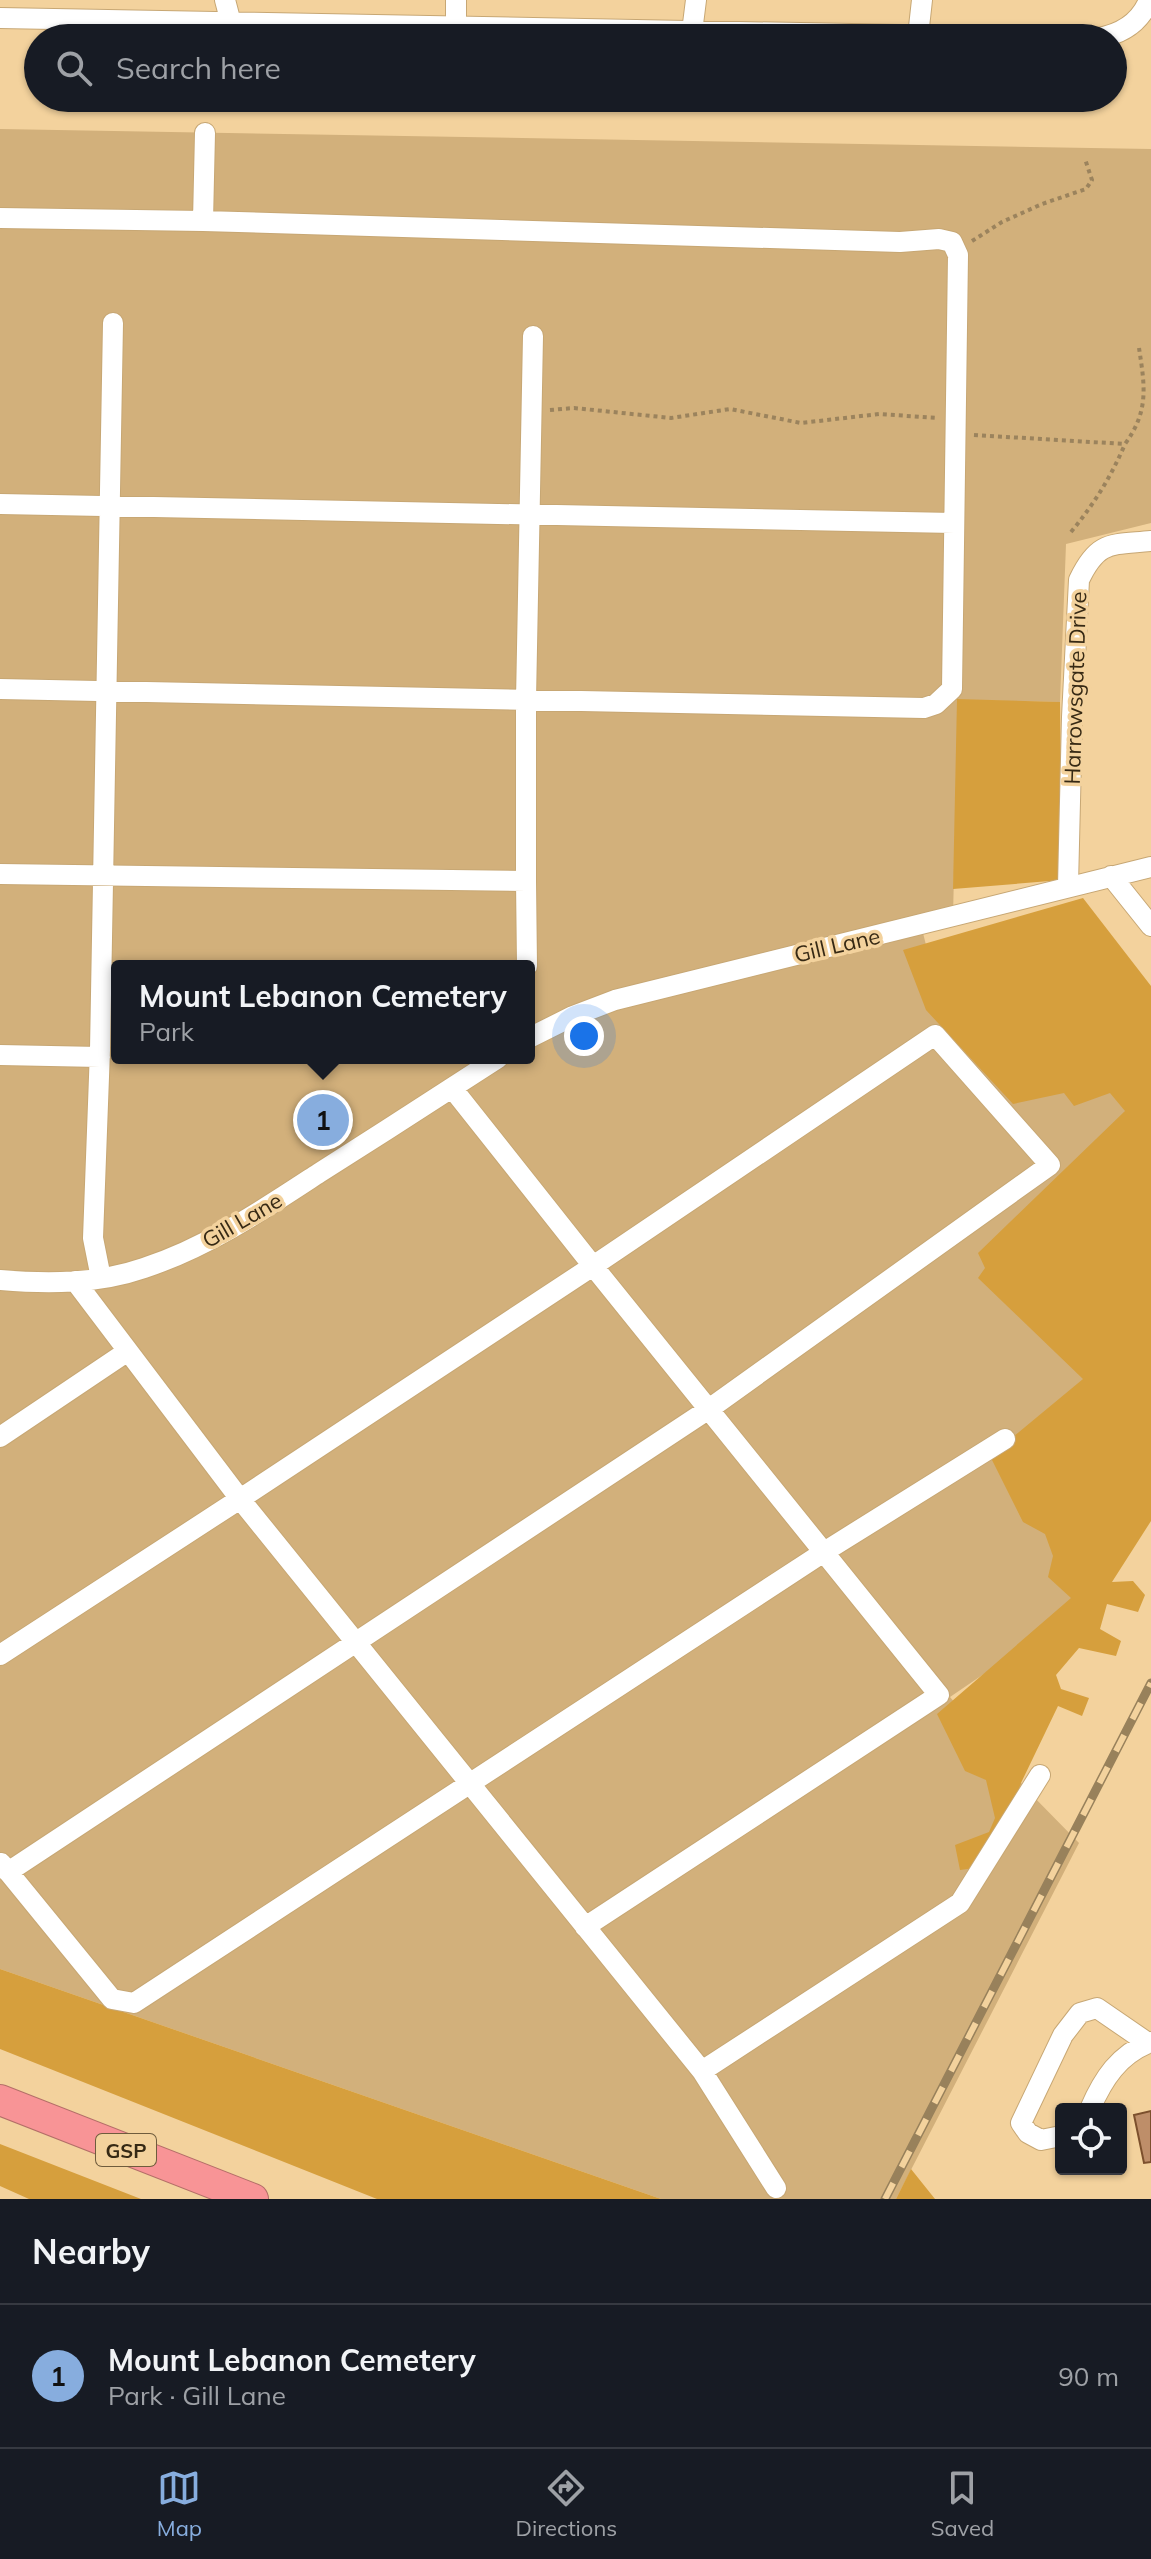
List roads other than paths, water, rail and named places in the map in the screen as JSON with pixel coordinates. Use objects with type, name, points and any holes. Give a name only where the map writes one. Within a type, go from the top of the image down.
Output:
[{"type":"highway","name":"GSP","points":[[0,2100],[253,2199]]},
{"type":"street","points":[[225,0],[231,23]]},
{"type":"street","points":[[456,0],[456,24]]},
{"type":"street","points":[[693,24],[696,0]]},
{"type":"street","points":[[919,24],[922,0]]},
{"type":"street","points":[[1127,28],[1138,19],[1149,0]]},
{"type":"street","points":[[0,18],[287,24]]},
{"type":"street","points":[[203,221],[205,133]]},
{"type":"street","points":[[0,218],[203,221],[900,242],[939,239],[952,242],[958,255],[952,689],[936,704],[924,708],[0,689]]},
{"type":"street","points":[[101,1278],[93,1238],[100,1057],[113,323]]},
{"type":"street","points":[[527,960],[526,700],[533,336]]},
{"type":"street","points":[[0,504],[954,523]]},
{"type":"street","name":"Harrowsgate Drive","points":[[1068,886],[1079,580],[1087,563],[1098,551],[1111,545],[1151,541]]},
{"type":"street","name":"Gill Lane","points":[[535,1035],[615,1000],[1151,867]]},
{"type":"street","points":[[0,874],[526,881]]},
{"type":"street","points":[[1111,876],[1151,926]]},
{"type":"street","points":[[0,1655],[593,1266],[935,1035],[1050,1165],[709,1409],[356,1642],[4,1867],[112,1999],[134,2003],[824,1552],[1005,1439]]},
{"type":"street","points":[[0,1055],[100,1057]]},
{"type":"street","name":"Gill Lane","points":[[0,1280],[75,1281],[101,1278],[141,1269],[179,1255],[254,1216],[489,1064]]},
{"type":"street","points":[[452,1088],[939,1695],[585,1927]]},
{"type":"street","points":[[75,1281],[240,1499],[702,2071],[776,2188]]},
{"type":"street","points":[[0,1437],[128,1351]]},
{"type":"street","points":[[702,2071],[960,1903],[1040,1775]]},
{"type":"street","points":[[1055,2137],[1041,2140],[1028,2133],[1021,2123],[1063,2035],[1080,2013],[1097,2008],[1149,2042],[1121,2059],[1101,2084],[1093,2103]]},
{"type":"railway","points":[[885,2199],[1151,1683]]},
{"type":"place","name":"Mount Lebanon Cemetery","points":[[323,1120]]}]
